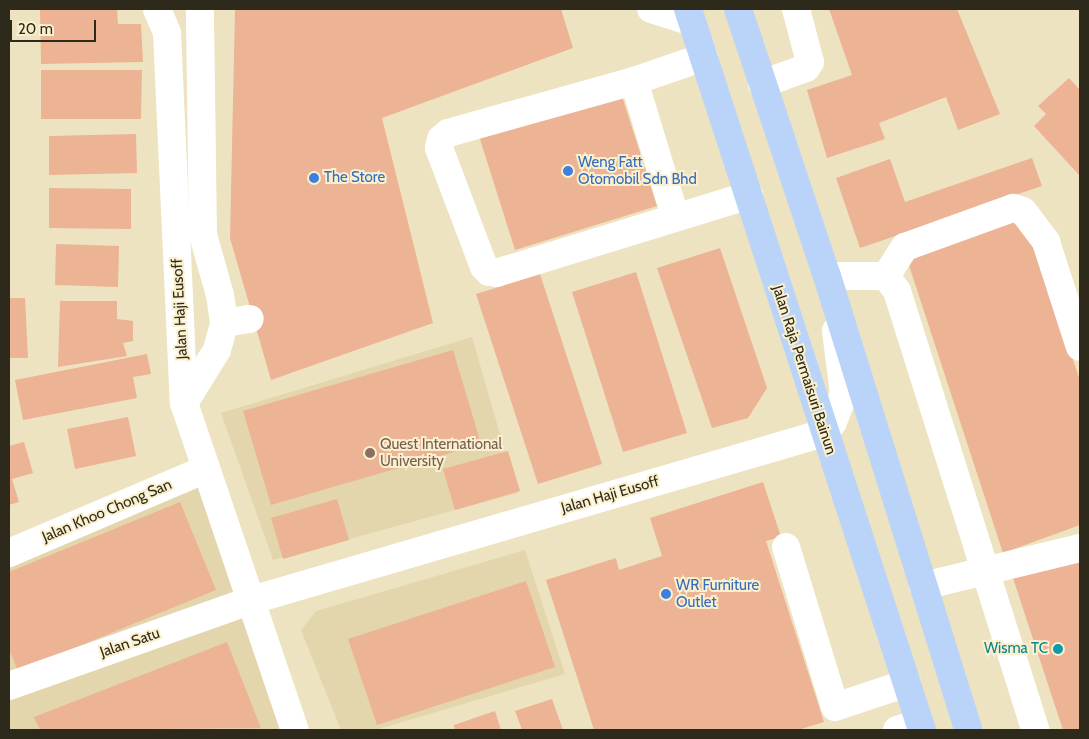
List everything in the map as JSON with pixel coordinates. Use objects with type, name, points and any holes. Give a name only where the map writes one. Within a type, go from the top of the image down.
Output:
[{"type":"main road","points":[[738,9],[829,283],[968,730]]},
{"type":"main road","name":"Jalan Raja Permaisuri Bainun","points":[[690,16],[824,433],[907,683],[913,728]]},
{"type":"street","name":"Jalan Haji Eusoff","points":[[157,9],[167,33],[184,403],[295,730]]},
{"type":"street","points":[[184,403],[237,321],[220,295],[203,235],[200,9]]},
{"type":"street","points":[[651,9],[690,16]]},
{"type":"street","points":[[762,84],[806,68],[810,62],[796,9]]},
{"type":"street","points":[[704,57],[634,81],[448,133],[441,139],[439,148],[484,267],[489,272],[496,273],[748,194]]},
{"type":"street","points":[[634,81],[675,216]]},
{"type":"street","points":[[824,433],[833,422],[844,394],[829,283],[886,276],[906,247],[1013,208],[1023,211],[1046,242],[1080,346]]},
{"type":"street","points":[[886,276],[897,291],[1035,730]]},
{"type":"street","name":"Jalan Haji Eusoff","points":[[252,600],[824,433]]},
{"type":"street","name":"Jalan Khoo Chong San","points":[[9,553],[206,469]]},
{"type":"street","points":[[786,547],[835,707],[907,683]]},
{"type":"street","points":[[923,586],[986,573],[1080,548]]},
{"type":"street","name":"Jalan Satu","points":[[9,686],[252,600]]},
{"type":"shaded area","name":"Quest International University","points":[[472,337],[517,493],[273,560],[221,413]]},
{"type":"shaded area","points":[[202,475],[287,730],[9,730],[9,551]]},
{"type":"shaded area","points":[[525,550],[565,674],[375,730],[341,730],[301,630],[316,611]]},
{"type":"building","points":[[40,9],[117,9],[118,24],[141,24],[143,62],[41,64]]},
{"type":"building","name":"The Store","points":[[235,9],[561,9],[573,48],[382,118],[433,323],[271,380],[230,238]]},
{"type":"building","points":[[829,9],[957,9],[1000,114],[958,130],[946,97],[879,123],[885,139],[827,158],[807,90],[852,75]]},
{"type":"building","points":[[41,70],[142,70],[141,119],[41,119]]},
{"type":"building","points":[[1069,78],[1080,90],[1080,176],[1034,126],[1046,114],[1038,106]]},
{"type":"building","name":"Weng Fatt Otomobil Sdn Bhd","points":[[621,93],[657,206],[515,250],[479,136]]},
{"type":"building","points":[[136,134],[137,173],[49,175],[49,136]]},
{"type":"building","points":[[1032,158],[1042,186],[860,248],[836,178],[890,159],[905,202]]},
{"type":"building","points":[[49,188],[131,189],[131,229],[49,228]]},
{"type":"building","points":[[1014,213],[1030,228],[1080,381],[1080,525],[1003,553],[905,253]]},
{"type":"building","points":[[56,244],[119,246],[118,287],[55,285]]},
{"type":"building","points":[[720,248],[767,388],[748,418],[712,428],[657,268]]},
{"type":"building","points":[[636,272],[687,433],[623,452],[572,292]]},
{"type":"building","points":[[540,274],[602,464],[538,484],[476,294]]},
{"type":"building","points":[[9,298],[25,298],[28,358],[9,358]]},
{"type":"building","points":[[60,301],[117,301],[117,319],[133,321],[133,341],[123,343],[127,356],[58,367]]},
{"type":"building","points":[[453,350],[481,444],[271,505],[243,411]]},
{"type":"building","points":[[147,354],[151,374],[133,377],[137,398],[23,420],[15,380]]},
{"type":"building","points":[[128,417],[136,456],[75,469],[67,429]]},
{"type":"building","points":[[24,442],[33,473],[12,479],[19,502],[9,505],[9,446]]},
{"type":"building","points":[[508,451],[520,491],[455,510],[443,469]]},
{"type":"building","name":"WR Furniture Outlet","points":[[763,482],[781,537],[766,541],[824,722],[798,730],[594,730],[546,580],[616,558],[619,570],[662,556],[650,518]]},
{"type":"building","points":[[337,499],[349,540],[283,559],[271,518]]},
{"type":"building","points":[[180,502],[216,590],[18,671],[9,649],[9,572]]},
{"type":"building","name":"Wisma TC","points":[[1080,552],[1080,730],[1063,730],[1012,575]]},
{"type":"building","points":[[526,581],[555,667],[377,725],[348,639]]},
{"type":"building","points":[[227,642],[261,728],[40,730],[34,717]]},
{"type":"building","points":[[552,699],[563,730],[522,730],[515,711]]},
{"type":"building","points":[[495,711],[501,730],[455,730],[454,725]]},
{"type":"place","name":"Weng Fatt Otomobil Sdn Bhd","points":[[568,171]]},
{"type":"place","name":"The Store","points":[[314,178]]},
{"type":"place","name":"Quest International University","points":[[370,453]]},
{"type":"place","name":"WR Furniture Outlet","points":[[666,594]]},
{"type":"place","name":"Wisma TC","points":[[1058,649]]}]
